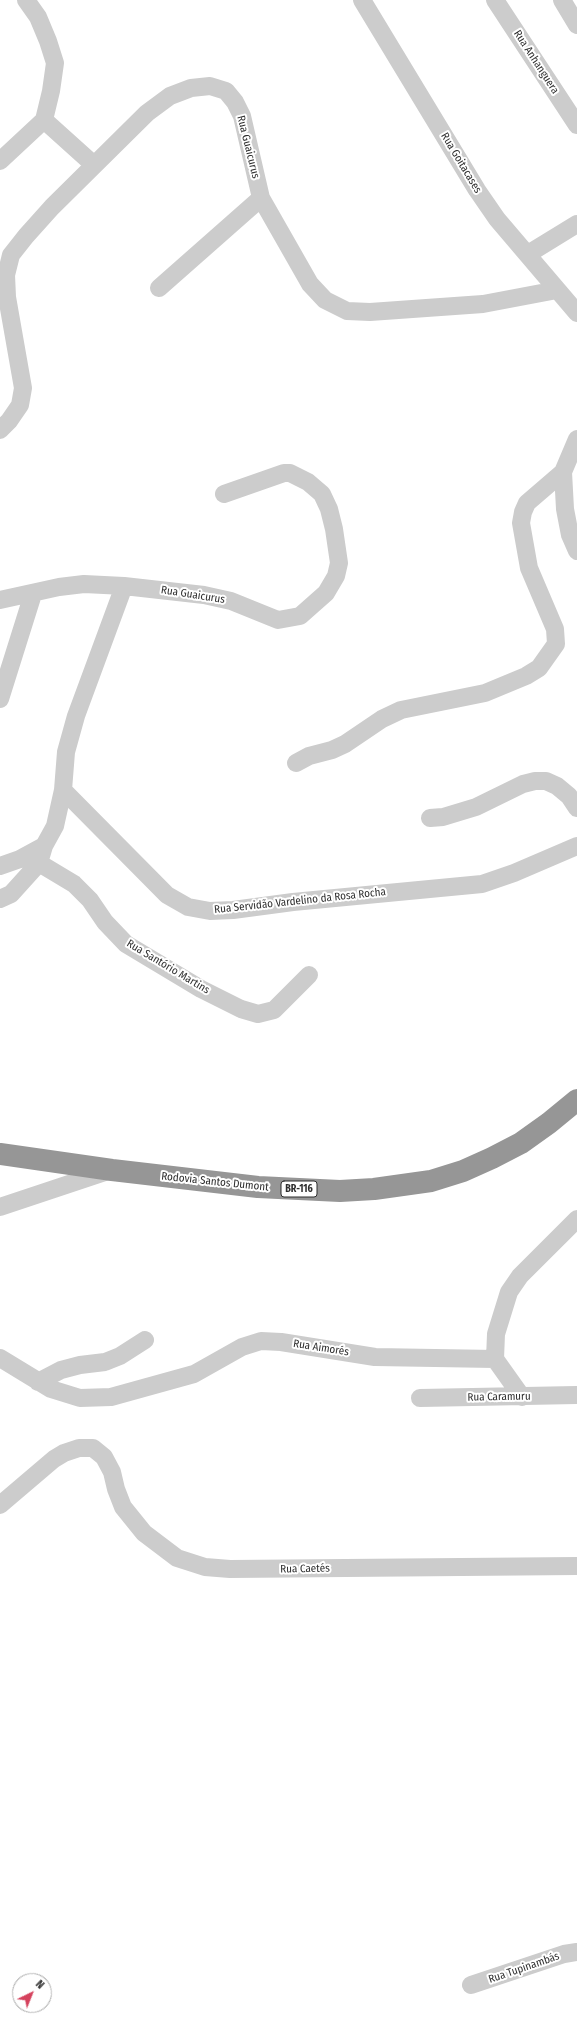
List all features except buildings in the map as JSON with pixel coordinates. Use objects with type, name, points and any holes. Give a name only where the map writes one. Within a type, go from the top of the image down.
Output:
[{"type":"highway","name":"Rodovia Santos Dumont","points":[[0,1154],[112,1170],[258,1187],[340,1191],[374,1189],[431,1181],[463,1171],[521,1143],[577,1100]]},
{"type":"street","points":[[0,161],[44,120],[52,85],[54,63],[48,41],[38,17],[26,0]]},
{"type":"street","name":"Rua Goitacases","points":[[362,0],[477,190],[497,219],[577,313]]},
{"type":"street","name":"Rua Anhanguera","points":[[495,0],[577,125]]},
{"type":"street","points":[[562,0],[577,24]]},
{"type":"street","name":"Rua Guaicurus","points":[[0,430],[9,421],[20,405],[23,388],[7,298],[6,275],[11,255],[26,236],[94,164],[147,113],[170,96],[190,88],[210,86],[226,91],[235,102],[242,116],[261,198],[310,284],[326,300],[347,311],[370,312],[483,304],[558,290]]},
{"type":"street","points":[[44,120],[94,164]]},
{"type":"street","points":[[159,288],[261,198]]},
{"type":"street","points":[[528,254],[577,224]]},
{"type":"street","points":[[296,763],[309,756],[332,750],[345,744],[382,719],[401,710],[485,693],[526,676],[539,668],[556,644],[555,629],[529,568],[522,517],[528,503],[563,472],[577,439]]},
{"type":"street","points":[[563,472],[565,509],[570,535],[577,551]]},
{"type":"street","name":"Rua Guaicurus","points":[[0,600],[33,594],[59,587],[84,584],[124,586],[204,595],[231,601],[278,620],[300,616],[326,594],[336,576],[339,563],[334,529],[329,509],[322,494],[308,482],[294,475],[284,473],[224,494]]},
{"type":"street","points":[[0,899],[16,889],[39,863],[44,846],[55,826],[63,790],[66,752],[76,716],[124,586]]},
{"type":"street","points":[[0,699],[33,594]]},
{"type":"street","points":[[430,818],[443,817],[476,807],[523,784],[534,781],[546,781],[557,786],[568,796],[577,808]]},
{"type":"street","name":"Rua Servidão Vardelino da Rosa Rocha","points":[[63,790],[167,895],[188,907],[210,911],[233,910],[293,902],[482,884],[514,873],[577,846]]},
{"type":"street","points":[[0,866],[20,859],[44,846]]},
{"type":"street","name":"Rua Santório Martins","points":[[39,863],[74,884],[90,900],[106,922],[126,944],[188,981],[241,1009],[258,1014],[274,1010],[309,975]]},
{"type":"street","points":[[0,1207],[112,1170]]},
{"type":"street","points":[[522,1397],[495,1358],[496,1334],[509,1292],[520,1276],[577,1219]]},
{"type":"street","points":[[38,1382],[61,1370],[80,1365],[105,1362],[120,1356],[145,1340]]},
{"type":"street","name":"Rua Aimorés","points":[[0,1358],[51,1389],[80,1398],[111,1397],[194,1374],[242,1347],[261,1341],[281,1342],[375,1357],[495,1358]]},
{"type":"street","name":"Rua Caramuru","points":[[420,1398],[577,1396]]},
{"type":"street","name":"Rua Caetés","points":[[0,1505],[54,1459],[64,1453],[79,1448],[93,1448],[104,1457],[112,1472],[116,1489],[123,1507],[144,1534],[177,1558],[205,1567],[230,1569],[577,1566]]},
{"type":"street","name":"Rua Tupinambás","points":[[471,1986],[564,1954],[577,1952]]}]
